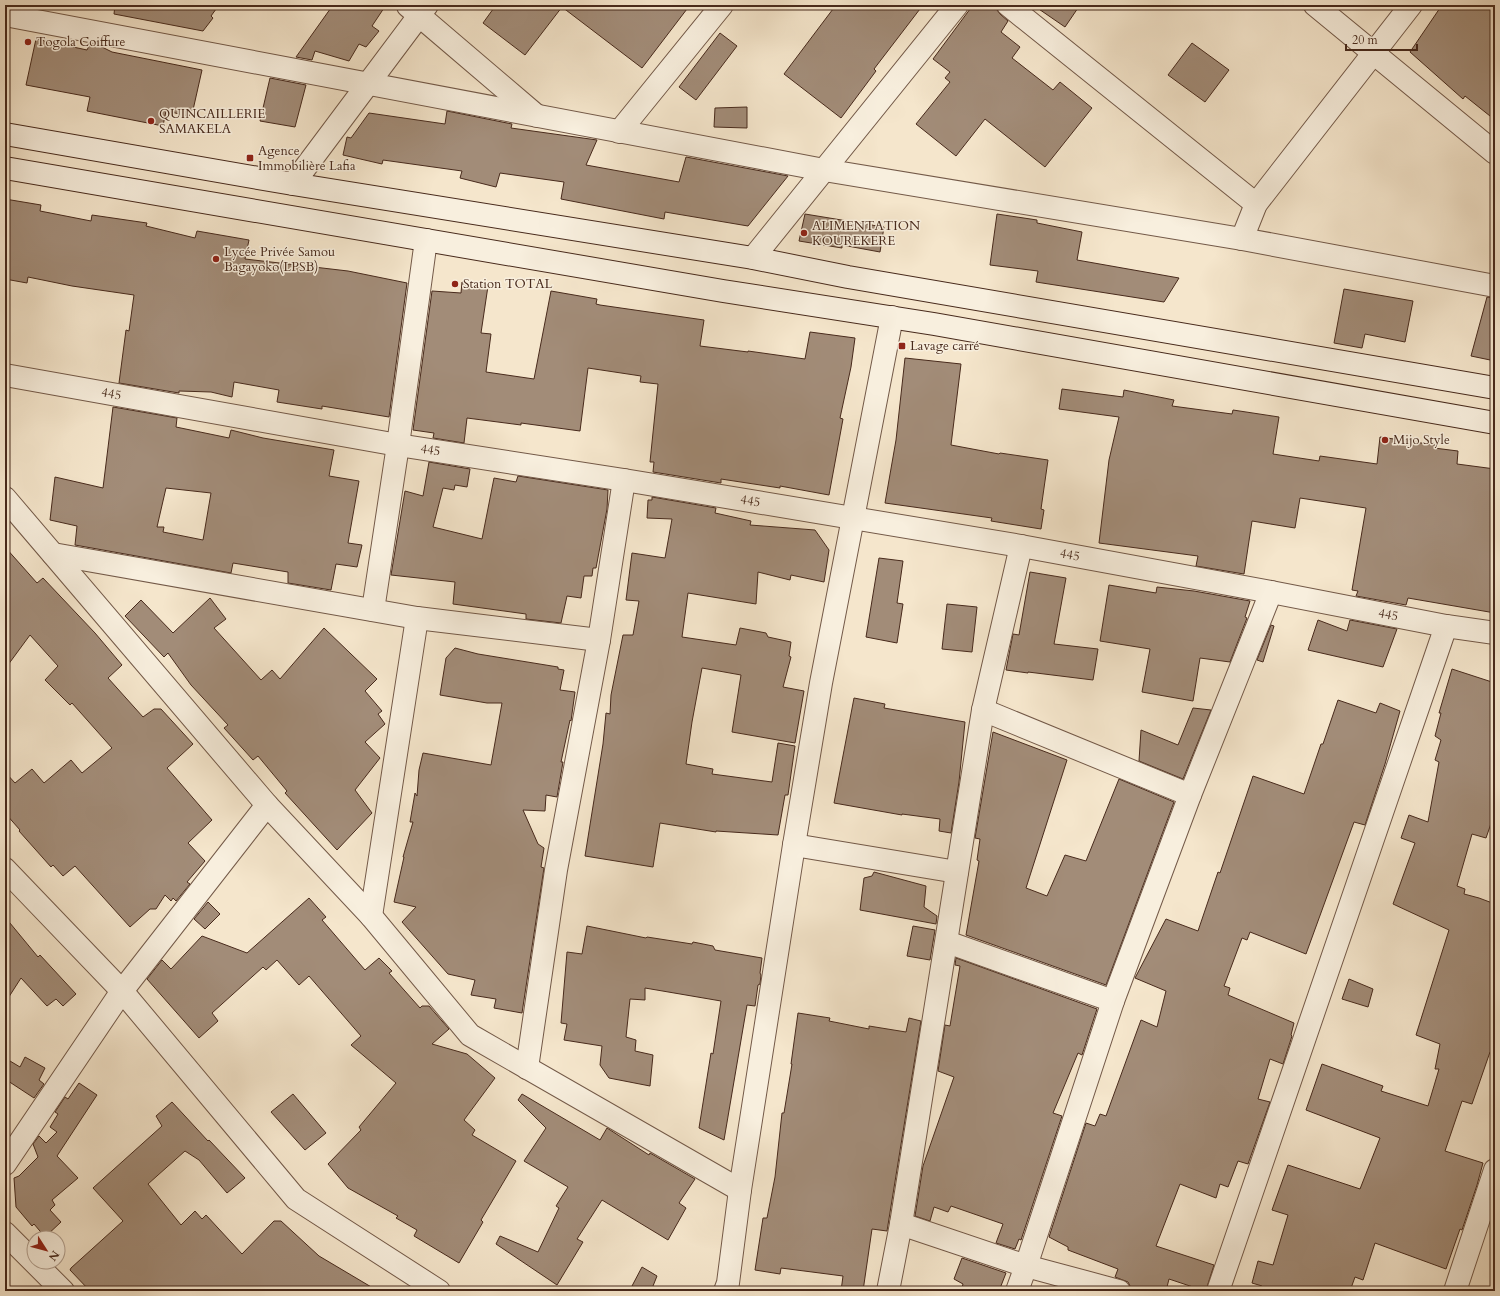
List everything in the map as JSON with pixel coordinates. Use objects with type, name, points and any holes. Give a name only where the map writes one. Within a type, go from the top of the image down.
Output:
[{"type":"street","points":[[619,132],[721,5]]},
{"type":"street","points":[[753,258],[957,5]]},
{"type":"street","points":[[1008,5],[1256,204]]},
{"type":"street","points":[[1315,5],[1495,153]]},
{"type":"street","points":[[1242,239],[1256,204],[1411,5]]},
{"type":"street","points":[[293,184],[369,84],[418,8],[538,117]]},
{"type":"street","points":[[8,13],[538,117],[824,170],[1242,239],[1495,286]]},
{"type":"street","points":[[5,134],[293,184],[753,258],[848,277],[1495,388]]},
{"type":"street","points":[[5,168],[716,290],[892,317],[1495,423]]},
{"type":"street","points":[[373,610],[398,445],[426,240]]},
{"type":"street","points":[[725,1291],[728,1283],[740,1190],[821,682],[892,317]]},
{"type":"street","name":"445","points":[[5,375],[398,445],[624,480],[1021,546],[1446,626],[1495,633]]},
{"type":"street","points":[[527,1068],[556,870],[599,640],[624,480]]},
{"type":"street","points":[[5,498],[267,805],[371,916],[470,1035],[740,1190]]},
{"type":"street","points":[[888,1291],[901,1224],[983,710],[1021,546]]},
{"type":"street","points":[[53,554],[417,618],[599,640]]},
{"type":"street","points":[[1016,1291],[1026,1266],[1113,1001],[1190,795],[1271,592]]},
{"type":"street","points":[[371,916],[417,618]]},
{"type":"street","points":[[1218,1291],[1446,626]]},
{"type":"street","points":[[983,710],[1190,795]]},
{"type":"street","points":[[5,1164],[122,991],[267,805]]},
{"type":"street","points":[[794,845],[957,872]]},
{"type":"street","points":[[5,869],[122,991],[296,1199],[439,1291]]},
{"type":"street","points":[[947,942],[1113,1001]]},
{"type":"street","points":[[1455,1291],[1491,1190],[1495,1170]]},
{"type":"street","points":[[901,1224],[1026,1266],[1119,1291]]},
{"type":"street","points":[[5,1233],[63,1291]]},
{"type":"building","points":[[115,5],[219,5],[211,16],[213,18],[203,31],[114,14]]},
{"type":"building","points":[[333,5],[386,5],[372,26],[379,31],[366,47],[359,44],[349,61],[315,51],[312,60],[296,57]]},
{"type":"building","points":[[496,5],[690,5],[642,68],[562,7],[525,55],[483,23]]},
{"type":"building","points":[[836,5],[923,5],[874,69],[876,71],[841,118],[784,74]]},
{"type":"building","points":[[973,5],[996,5],[1000,14],[1008,21],[1001,32],[1020,47],[1012,58],[1053,90],[1060,82],[1092,108],[1045,167],[985,119],[956,156],[916,124],[950,82],[945,78],[950,72],[933,59]]},
{"type":"building","points":[[1033,5],[1080,5],[1065,27]]},
{"type":"building","points":[[1442,5],[1495,5],[1495,120],[1465,96],[1463,99],[1410,52]]},
{"type":"building","points":[[720,33],[737,46],[696,100],[679,87]]},
{"type":"building","points":[[36,39],[87,50],[90,44],[98,45],[112,52],[202,70],[193,110],[191,110],[189,116],[166,111],[163,126],[87,111],[90,97],[26,85]]},
{"type":"building","points":[[1192,43],[1229,70],[1205,102],[1168,75]]},
{"type":"building","points":[[270,78],[306,85],[295,127],[260,121]]},
{"type":"building","points":[[747,107],[747,128],[714,127],[715,108]]},
{"type":"building","points":[[447,111],[512,124],[511,128],[597,140],[586,165],[679,182],[686,157],[788,176],[748,226],[665,212],[664,219],[561,199],[564,182],[500,173],[496,187],[460,178],[462,171],[383,160],[382,164],[343,155],[347,137],[351,138],[369,113],[445,124]]},
{"type":"building","points":[[5,199],[41,205],[40,211],[91,221],[92,215],[147,223],[146,226],[195,238],[197,231],[249,240],[245,259],[348,271],[407,283],[389,417],[322,406],[322,409],[277,402],[279,390],[234,382],[232,397],[211,392],[179,391],[179,393],[119,383],[126,330],[129,331],[134,295],[72,286],[28,277],[27,283],[5,279]]},
{"type":"building","points":[[805,214],[884,227],[880,252],[842,245],[842,248],[799,241]]},
{"type":"building","points":[[997,214],[1037,220],[1037,223],[1082,232],[1077,260],[1179,278],[1164,302],[1036,282],[1038,271],[990,265]]},
{"type":"building","points":[[462,282],[488,286],[481,333],[491,334],[486,372],[534,379],[551,291],[597,299],[596,304],[600,305],[704,320],[700,346],[805,359],[810,332],[855,338],[851,367],[840,418],[843,419],[829,495],[780,486],[780,488],[721,479],[721,483],[653,472],[654,462],[650,462],[658,384],[640,382],[641,376],[588,368],[580,431],[521,423],[521,425],[467,418],[464,443],[433,438],[434,433],[413,430],[432,291],[461,293]]},
{"type":"building","points":[[1344,289],[1413,301],[1405,342],[1365,334],[1362,348],[1334,343]]},
{"type":"building","points":[[1487,297],[1495,298],[1495,361],[1471,356]]},
{"type":"building","points":[[905,358],[961,364],[951,445],[999,454],[1048,460],[1041,509],[1044,510],[1041,529],[991,521],[992,518],[885,503],[896,440]]},
{"type":"building","points":[[1062,389],[1123,397],[1124,390],[1174,400],[1172,406],[1232,414],[1233,410],[1279,417],[1273,454],[1319,461],[1320,456],[1377,464],[1380,437],[1435,445],[1434,448],[1458,451],[1457,464],[1495,469],[1495,613],[1408,598],[1406,605],[1356,596],[1358,591],[1352,590],[1366,508],[1300,498],[1295,528],[1252,521],[1244,574],[1196,566],[1198,556],[1099,543],[1109,460],[1119,417],[1059,409]]},
{"type":"building","points":[[113,407],[177,418],[176,427],[229,438],[231,430],[263,438],[334,450],[329,476],[359,481],[348,543],[362,545],[357,567],[336,564],[331,590],[288,583],[288,572],[233,563],[231,573],[75,545],[77,526],[50,520],[55,477],[103,488]],"holes":[[[166,488],[211,493],[203,540],[163,532],[164,527],[157,527]]]},
{"type":"building","points":[[429,462],[470,469],[467,487],[455,485],[454,490],[443,488],[433,527],[482,539],[494,478],[516,482],[518,476],[608,490],[607,509],[596,568],[593,568],[592,576],[584,576],[581,598],[567,596],[561,623],[526,619],[526,614],[453,604],[455,582],[391,575],[405,491],[423,496]]},
{"type":"building","points":[[652,497],[716,508],[715,513],[751,521],[750,525],[815,530],[829,550],[824,582],[791,575],[790,580],[758,572],[756,604],[688,593],[682,637],[736,645],[740,628],[766,633],[768,637],[791,642],[789,656],[791,657],[783,687],[804,691],[795,743],[732,732],[741,675],[702,668],[686,764],[713,769],[712,774],[772,782],[778,743],[795,746],[788,795],[785,795],[778,835],[716,832],[660,823],[653,867],[585,856],[603,744],[606,713],[610,714],[611,695],[623,635],[633,635],[639,601],[626,600],[632,553],[665,558],[672,519],[647,518],[648,500],[652,500]]},
{"type":"building","points":[[5,547],[37,583],[43,578],[95,633],[122,665],[108,678],[143,717],[154,709],[161,709],[193,744],[167,768],[212,820],[188,843],[205,861],[187,882],[190,884],[176,901],[173,898],[171,901],[165,895],[156,909],[150,909],[130,927],[75,866],[63,876],[53,865],[51,867],[5,813],[5,772],[15,783],[32,769],[44,783],[71,760],[82,773],[112,748],[72,703],[70,705],[45,680],[58,666],[30,635],[5,669]]},
{"type":"building","points":[[879,558],[903,561],[897,603],[903,604],[897,643],[866,637]]},
{"type":"building","points":[[1030,572],[1066,578],[1054,644],[1098,649],[1093,680],[1006,670],[1013,634],[1019,635]]},
{"type":"building","points":[[1109,585],[1156,593],[1157,587],[1194,591],[1250,601],[1245,617],[1247,618],[1230,662],[1200,658],[1193,701],[1142,692],[1150,649],[1100,641]]},
{"type":"building","points":[[210,598],[226,619],[214,628],[261,680],[272,670],[280,679],[324,628],[377,679],[365,691],[382,711],[378,714],[385,724],[365,742],[380,758],[355,790],[372,813],[337,850],[285,793],[287,791],[258,756],[253,760],[224,728],[228,725],[191,685],[168,653],[164,657],[125,616],[141,600],[173,633]]},
{"type":"building","points":[[947,604],[977,607],[972,652],[942,649]]},
{"type":"building","points":[[1318,620],[1347,631],[1350,620],[1397,629],[1383,667],[1308,650]]},
{"type":"building","points":[[1271,625],[1274,626],[1263,662],[1257,660]]},
{"type":"building","points":[[455,648],[478,654],[558,667],[558,669],[564,670],[560,690],[575,692],[571,721],[570,720],[561,762],[563,762],[557,797],[546,795],[545,811],[523,810],[538,844],[544,848],[541,867],[544,868],[522,1013],[494,1008],[496,999],[471,995],[475,980],[448,974],[402,922],[416,907],[394,902],[403,857],[413,822],[410,822],[415,793],[417,796],[419,770],[423,753],[491,765],[502,703],[487,703],[440,695],[446,658]]},
{"type":"building","points":[[1452,669],[1495,683],[1495,812],[1486,838],[1472,834],[1457,886],[1465,889],[1464,894],[1495,904],[1495,1053],[1490,1052],[1472,1104],[1462,1101],[1445,1151],[1483,1163],[1477,1185],[1462,1230],[1460,1229],[1446,1269],[1375,1243],[1363,1280],[1355,1277],[1350,1291],[1260,1291],[1262,1286],[1252,1283],[1258,1261],[1273,1265],[1288,1215],[1272,1210],[1288,1165],[1360,1189],[1380,1138],[1306,1110],[1322,1064],[1383,1086],[1381,1091],[1428,1106],[1439,1069],[1435,1069],[1440,1044],[1416,1035],[1449,930],[1393,904],[1415,843],[1401,838],[1409,815],[1428,822],[1439,762],[1435,760],[1441,740],[1435,736],[1441,713],[1439,713]]},
{"type":"building","points":[[854,698],[885,704],[884,708],[965,722],[959,782],[951,833],[939,831],[940,819],[902,815],[834,803]]},
{"type":"building","points":[[1338,700],[1376,713],[1380,703],[1400,711],[1385,764],[1365,825],[1354,822],[1306,954],[1250,932],[1247,940],[1242,938],[1224,986],[1230,988],[1228,995],[1294,1023],[1292,1036],[1283,1064],[1270,1059],[1258,1099],[1270,1102],[1248,1164],[1238,1161],[1228,1187],[1220,1184],[1216,1198],[1180,1184],[1156,1246],[1214,1265],[1206,1290],[1205,1291],[1169,1279],[1166,1291],[1140,1291],[1131,1288],[1128,1282],[1115,1277],[1118,1269],[1068,1250],[1068,1247],[1049,1237],[1086,1123],[1095,1126],[1100,1114],[1106,1116],[1141,1020],[1157,1027],[1166,991],[1135,978],[1166,919],[1198,931],[1218,872],[1220,873],[1253,776],[1304,794]]},
{"type":"building","points":[[1193,708],[1211,710],[1183,779],[1139,761],[1141,730],[1178,745]]},
{"type":"building","points":[[993,732],[1067,760],[1026,888],[1047,896],[1065,855],[1086,861],[1119,779],[1174,802],[1106,985],[966,935],[979,861],[977,860],[980,839],[975,838]]},
{"type":"building","points":[[874,872],[926,886],[924,907],[937,916],[936,924],[860,910],[864,878],[872,876]]},
{"type":"building","points":[[309,898],[326,917],[322,920],[365,970],[379,958],[392,971],[389,973],[420,1008],[422,1006],[429,1006],[449,1029],[432,1044],[467,1054],[495,1078],[464,1120],[475,1130],[472,1135],[516,1161],[481,1220],[483,1222],[459,1263],[414,1236],[417,1230],[396,1218],[398,1216],[348,1188],[328,1164],[361,1130],[359,1127],[396,1083],[351,1045],[361,1036],[309,976],[299,985],[277,960],[266,970],[263,967],[212,1013],[218,1021],[199,1038],[147,979],[162,960],[171,969],[202,936],[247,953]]},
{"type":"building","points":[[208,902],[220,914],[205,929],[194,919]]},
{"type":"building","points":[[5,917],[38,957],[40,955],[76,994],[63,1006],[56,999],[47,1006],[21,978],[5,1003]]},
{"type":"building","points":[[587,926],[646,938],[692,944],[693,942],[713,946],[715,950],[762,958],[760,984],[758,985],[755,1006],[747,1005],[724,1140],[699,1128],[721,1001],[645,988],[645,1000],[630,999],[626,1037],[636,1040],[635,1051],[653,1055],[650,1086],[609,1078],[600,1065],[602,1046],[564,1040],[567,1024],[561,1023],[567,952],[582,954]]},
{"type":"building","points":[[913,926],[935,930],[930,960],[907,956]]},
{"type":"building","points":[[956,958],[1097,1009],[1082,1055],[1078,1053],[1053,1113],[1062,1116],[1021,1240],[1019,1239],[1015,1249],[996,1243],[1003,1224],[951,1206],[948,1212],[934,1207],[930,1221],[915,1216],[923,1166],[954,1077],[938,1071],[945,1025],[950,1026],[960,966],[955,965]]},
{"type":"building","points":[[1349,979],[1373,989],[1368,1007],[1342,999]]},
{"type":"building","points":[[798,1013],[830,1018],[829,1021],[869,1029],[869,1026],[906,1032],[909,1018],[921,1021],[887,1231],[872,1229],[863,1291],[841,1291],[843,1276],[781,1268],[780,1274],[755,1270],[763,1218],[767,1218],[775,1177],[782,1113],[784,1113],[792,1064]]},
{"type":"building","points":[[25,1057],[45,1068],[39,1080],[44,1084],[34,1098],[5,1079],[5,1058],[20,1067]]},
{"type":"building","points":[[79,1083],[97,1095],[57,1156],[78,1178],[52,1200],[55,1205],[50,1210],[61,1222],[52,1230],[39,1230],[34,1224],[32,1226],[16,1207],[14,1178],[19,1176],[38,1157],[33,1144],[39,1136],[46,1143],[57,1132],[50,1127],[58,1114],[55,1112],[65,1097],[68,1099]]},
{"type":"building","points":[[293,1094],[326,1133],[305,1150],[271,1112]]},
{"type":"building","points":[[522,1094],[600,1140],[607,1128],[649,1155],[650,1153],[695,1179],[679,1203],[686,1208],[668,1240],[602,1200],[577,1239],[583,1242],[557,1285],[496,1244],[500,1236],[538,1252],[559,1208],[556,1206],[568,1187],[524,1161],[546,1128],[518,1100]]},
{"type":"building","points":[[172,1102],[245,1178],[227,1193],[199,1160],[185,1151],[148,1184],[181,1225],[195,1211],[202,1219],[206,1215],[242,1254],[274,1221],[281,1221],[319,1256],[378,1291],[90,1291],[70,1270],[123,1221],[93,1188],[162,1126],[156,1116]]},
{"type":"building","points":[[962,1258],[1006,1273],[999,1291],[961,1291],[963,1284],[954,1279]]},
{"type":"building","points":[[642,1267],[657,1276],[651,1291],[643,1291],[632,1286]]},
{"type":"place","name":"Togola Coiffure","points":[[28,42]]},
{"type":"place","name":"QUINCAILLERIE SAMAKELA","points":[[151,121]]},
{"type":"place","name":"Agence Immobilière Lafia","points":[[250,158]]},
{"type":"place","name":"ALIMENTATION KOUREKERE","points":[[804,233]]},
{"type":"place","name":"Lycée Privée Samou Bagayoko(LPSB)","points":[[216,259]]},
{"type":"place","name":"Station TOTAL","points":[[455,284]]},
{"type":"place","name":"Lavage carré","points":[[902,346]]},
{"type":"place","name":"Mijo Style","points":[[1385,440]]}]
